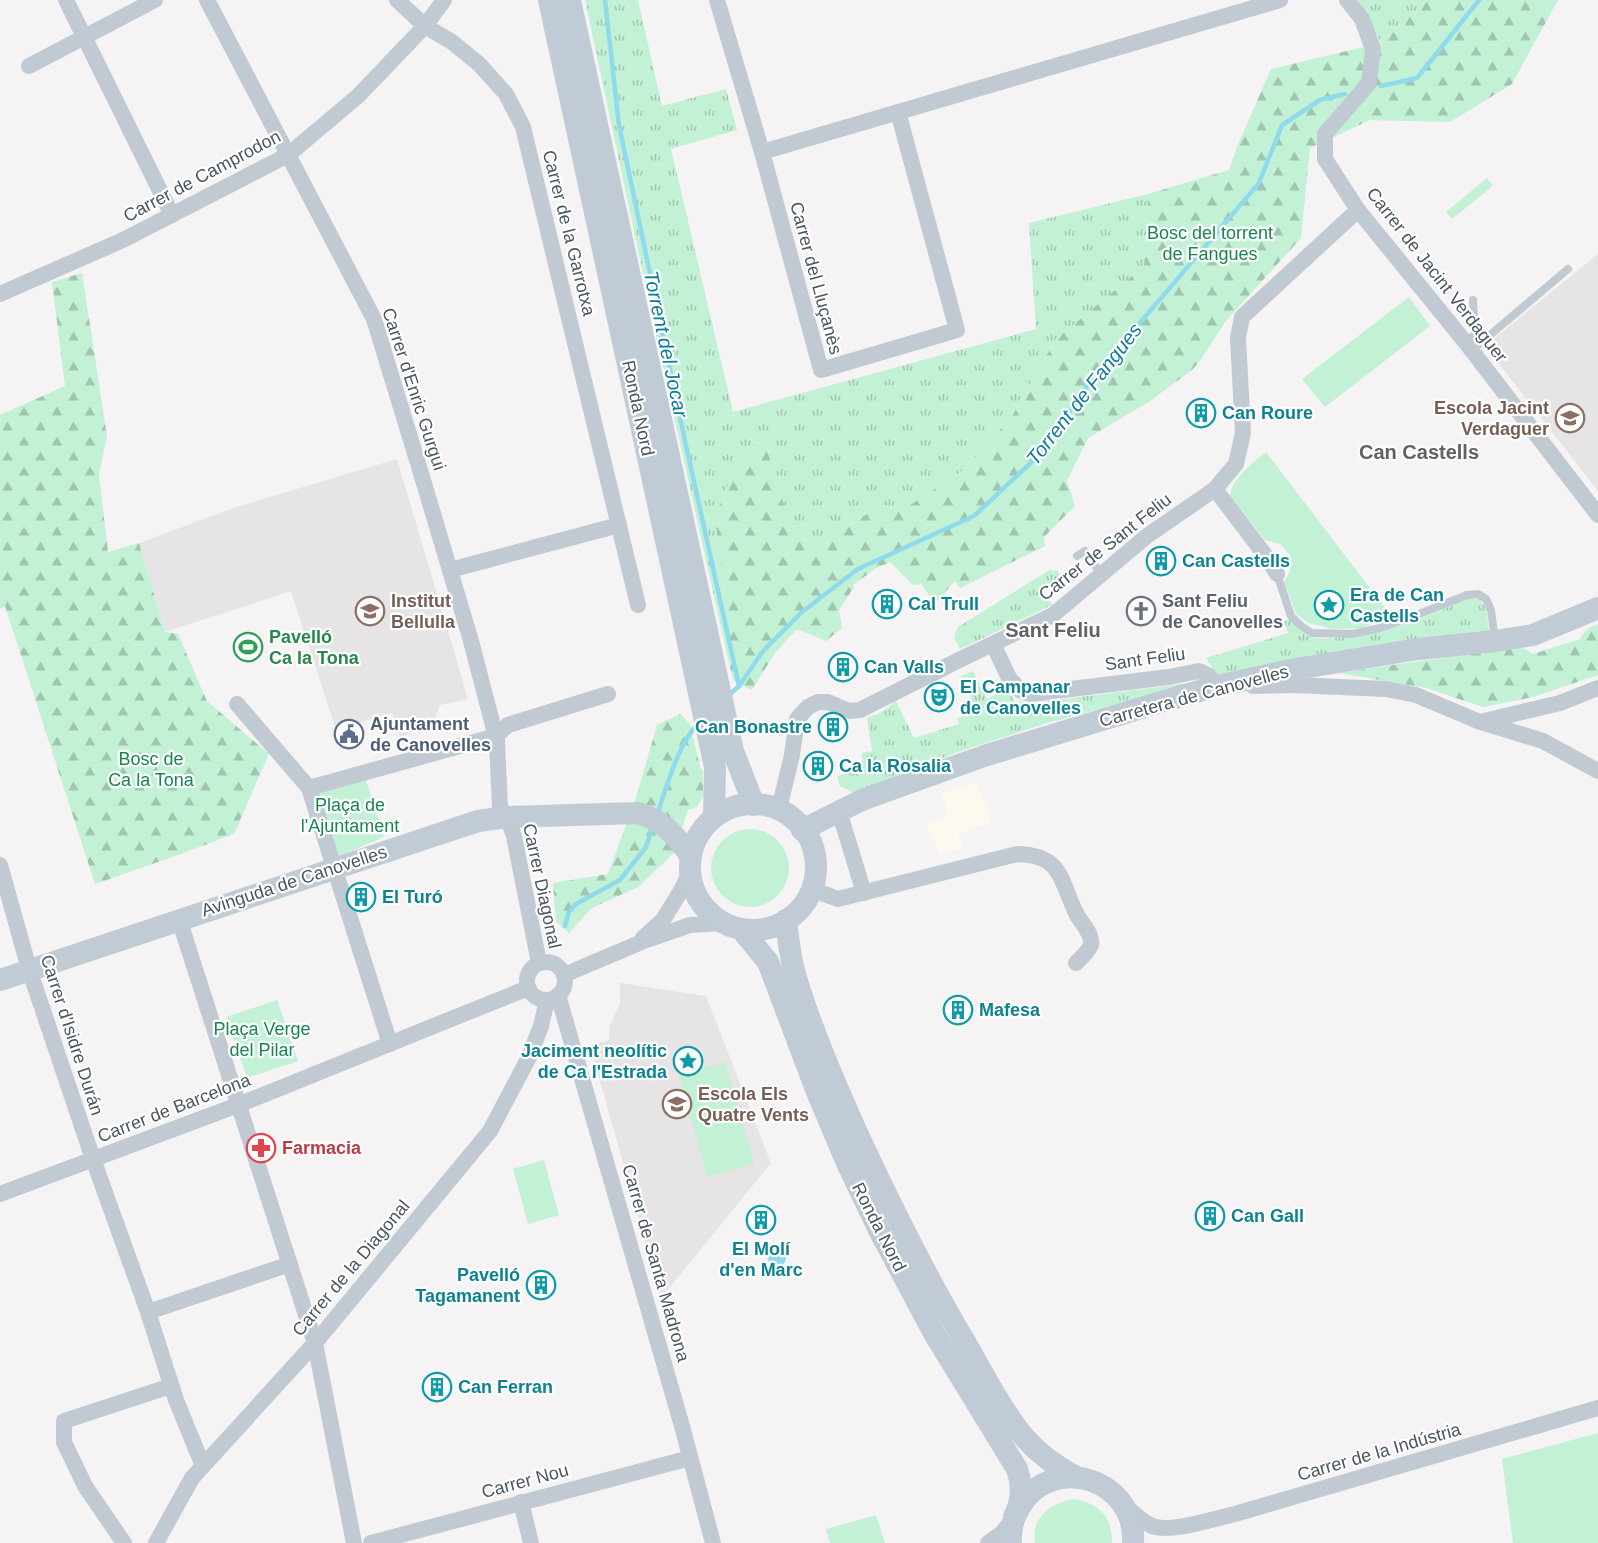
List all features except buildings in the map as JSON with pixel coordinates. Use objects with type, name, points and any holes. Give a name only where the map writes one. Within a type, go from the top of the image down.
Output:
[{"type":"main road","name":"Ronda Nord","points":[[549,0],[710,711],[715,767],[714,817]]},
{"type":"main road","name":"Ronda Nord","points":[[570,0],[718,682],[710,711],[733,751],[754,805]]},
{"type":"main road","name":"Carretera de Canovelles","points":[[802,831],[862,800],[984,756],[1217,686],[1313,666],[1533,634],[1598,608]]},
{"type":"main road","points":[[754,805],[778,809],[791,818],[807,836],[815,857],[815,879],[803,906],[786,920],[767,929],[732,927],[708,912],[695,894],[690,863],[698,835],[714,817],[732,808],[754,805]]},
{"type":"main road","name":"Avinguda de Canovelles","points":[[0,980],[478,821],[507,817],[638,813],[661,823],[690,863]]},
{"type":"main road","name":"Ronda Nord","points":[[786,920],[794,973],[836,1086],[911,1246],[949,1316],[1018,1429],[1039,1452],[1076,1477]]},
{"type":"main road","name":"Ronda Nord","points":[[732,927],[768,962],[817,1092],[880,1232],[935,1335],[1017,1470],[1022,1492],[1014,1517],[1011,1543]]},
{"type":"main road","points":[[1014,1517],[1024,1499],[1039,1486],[1056,1479],[1076,1477],[1102,1485],[1123,1504],[1131,1521],[1133,1543]]},
{"type":"street","points":[[66,0],[172,215]]},
{"type":"street","points":[[29,66],[155,0]]},
{"type":"street","name":"Carrer d'Enric Gurgui","points":[[207,0],[374,319],[471,641],[496,736],[500,807],[507,817]]},
{"type":"street","name":"Carrer de la Garrotxa","points":[[397,0],[425,26],[452,42],[479,64],[506,94],[523,127],[638,605]]},
{"type":"street","name":"Carrer de Camprodon","points":[[0,294],[123,240],[288,155],[358,96],[425,26],[444,0]]},
{"type":"street","points":[[717,0],[762,152],[1280,0]]},
{"type":"street","name":"Carrer de Jacint Verdaguer","points":[[1347,0],[1362,19],[1373,49],[1369,83],[1325,134],[1325,159],[1358,210],[1598,515]]},
{"type":"street","name":"Carrer del Lluçanès","points":[[762,152],[821,370],[957,330],[898,112]]},
{"type":"street","name":"Carrer de Sant Feliu","points":[[778,809],[792,755],[797,719],[808,707],[818,702],[828,702],[849,711],[860,710],[1053,615],[1147,536],[1215,489],[1236,464],[1243,434],[1238,338],[1242,317],[1358,210]]},
{"type":"street","points":[[1215,489],[1277,574]]},
{"type":"street","points":[[450,570],[619,525]]},
{"type":"street","name":"Sant Feliu","points":[[993,644],[1009,678],[1020,691],[1030,694],[1199,671],[1208,675],[1217,686]]},
{"type":"street","points":[[1217,686],[1293,685],[1386,689],[1416,695],[1480,722],[1543,741],[1598,771]]},
{"type":"street","points":[[1480,722],[1560,703],[1598,688]]},
{"type":"street","points":[[309,788],[496,736],[508,725],[608,694]]},
{"type":"street","points":[[237,704],[309,788],[390,1044]]},
{"type":"street","points":[[839,811],[864,893]]},
{"type":"street","name":"Carrer Diagonal","points":[[507,817],[514,836],[539,963]]},
{"type":"street","points":[[811,889],[838,899],[1017,855],[1033,855],[1053,866],[1063,878],[1077,915],[1091,940],[1090,947],[1076,963]]},
{"type":"street","points":[[635,945],[663,920],[682,888],[690,863]]},
{"type":"street","name":"Carrer d'Isidre Durán","points":[[0,865],[29,969],[93,1160],[148,1312],[171,1386],[203,1466]]},
{"type":"street","points":[[179,919],[315,1343],[354,1543]]},
{"type":"street","points":[[564,975],[690,925],[732,927]]},
{"type":"street","points":[[539,963],[551,963],[557,966],[564,975],[563,988],[553,998],[539,999],[528,988],[529,972],[539,963]]},
{"type":"street","name":"Carrer de Barcelona","points":[[0,1194],[238,1105],[528,988]]},
{"type":"street","name":"Carrer de la Diagonal","points":[[156,1543],[192,1478],[315,1343],[490,1131],[529,1057],[553,998]]},
{"type":"street","name":"Carrer de Santa Madrona","points":[[553,998],[690,1458],[713,1543]]},
{"type":"street","points":[[148,1312],[290,1264]]},
{"type":"street","points":[[124,1543],[85,1486],[64,1442],[64,1421],[171,1386]]},
{"type":"street","name":"Carrer de la Indústria","points":[[1170,1528],[1235,1514],[1598,1408]]},
{"type":"street","name":"Carrer Nou","points":[[371,1543],[690,1458]]},
{"type":"street","points":[[521,1503],[531,1543]]},
{"type":"street","points":[[1123,1504],[1146,1523],[1158,1528],[1170,1528]]},
{"type":"street","points":[[988,1543],[1002,1533],[1014,1517]]},
{"type":"street","points":[[1141,1543],[1170,1528]]},
{"type":"lane","points":[[1468,347],[1568,269]]},
{"type":"lane","points":[[1468,347],[1475,334],[1473,300]]},
{"type":"lane","points":[[1077,556],[1085,551],[1101,574]]},
{"type":"lane","points":[[1277,574],[1291,616],[1300,626],[1312,633],[1352,634],[1380,628],[1467,595],[1478,594],[1486,599],[1491,610],[1495,641]]},
{"type":"shaded area","name":"Escola Jacint Verdaguer","points":[[1598,254],[1598,491],[1485,346]]},
{"type":"shaded area","name":"Institut Bellulla","points":[[397,459],[468,699],[440,705],[432,725],[400,737],[392,713],[336,730],[291,591],[165,632],[139,543],[236,507]]},
{"type":"shaded area","points":[[976,782],[992,822],[958,835],[963,848],[940,855],[926,824],[948,817],[942,793]]},
{"type":"shaded area","name":"Escola Els Quatre Vents","points":[[620,983],[706,996],[771,1163],[661,1298],[590,1045],[609,1040],[610,1026],[620,1003]]},
{"type":"green space","points":[[585,0],[638,0],[662,106],[726,89],[737,130],[671,149],[733,412],[1036,329],[1029,223],[1148,194],[1144,266],[1056,339],[1012,416],[964,470],[904,509],[882,506],[846,526],[809,542],[796,535],[772,473],[768,449],[756,442],[744,460],[723,579],[722,632],[658,344]]},
{"type":"green space","points":[[1358,0],[1428,0],[1381,43]]},
{"type":"green space","name":"Bosc del torrent de Fangues","points":[[1428,0],[1558,0],[1512,84],[1450,122],[1370,120],[1310,148],[1301,238],[1225,322],[1192,370],[1150,401],[1088,438],[1067,481],[1075,506],[1044,537],[1045,546],[960,588],[955,581],[935,604],[921,584],[913,585],[890,562],[876,568],[853,585],[854,587],[839,610],[842,628],[826,641],[796,630],[776,651],[752,690],[733,680],[722,632],[723,579],[715,517],[731,477],[756,442],[768,449],[772,473],[796,535],[809,542],[846,526],[882,506],[904,509],[964,470],[1012,416],[1056,339],[1144,266],[1148,194],[1229,170],[1271,69],[1381,43]]},
{"type":"green space","points":[[1487,178],[1493,186],[1452,219],[1446,212]]},
{"type":"green space","name":"Bosc de Ca la Tona","points":[[82,273],[107,436],[99,474],[108,552],[139,543],[165,632],[178,634],[207,701],[269,754],[234,834],[95,884],[5,606],[0,609],[0,415],[65,386],[52,282]]},
{"type":"green space","points":[[1409,297],[1430,326],[1325,407],[1302,379]]},
{"type":"green space","points":[[1266,452],[1392,617],[1360,628],[1332,629],[1309,623],[1296,614],[1284,582],[1290,572],[1290,555],[1280,544],[1265,540],[1230,496],[1234,483]]},
{"type":"green space","points":[[1051,569],[1057,570],[1061,577],[1042,588],[1052,605],[960,649],[954,637],[958,627]]},
{"type":"green space","points":[[1468,598],[1479,599],[1486,608],[1490,637],[1219,679],[1206,658],[1288,633],[1284,621],[1290,619],[1313,638],[1352,636],[1403,624]]},
{"type":"green space","points":[[1598,624],[1598,675],[1533,697],[1483,707],[1426,688],[1339,673],[1520,646],[1533,654],[1580,639],[1586,630]]},
{"type":"green space","points":[[973,671],[987,699],[1008,689],[1014,701],[1040,702],[1199,682],[1044,724],[958,752],[855,793],[840,786],[837,776],[857,770],[855,763],[863,761],[861,753],[872,751],[867,718],[882,712],[896,701],[914,738],[959,724],[957,718],[977,711],[961,676]]},
{"type":"green space","points":[[680,714],[690,724],[703,772],[703,797],[697,807],[688,810],[674,853],[638,887],[592,908],[569,933],[556,922],[553,883],[608,874],[636,798],[657,725]]},
{"type":"green space","name":"Plaça de l'Ajuntament","points":[[366,780],[384,837],[337,857],[315,793]]},
{"type":"green space","points":[[750,829],[765,832],[782,846],[789,868],[786,883],[772,900],[750,907],[735,904],[718,890],[711,868],[714,853],[728,836]]},
{"type":"green space","name":"Plaça Verge del Pilar","points":[[277,1000],[298,1061],[247,1078],[226,1017]]},
{"type":"green space","points":[[725,1062],[754,1164],[707,1177],[679,1075]]},
{"type":"green space","points":[[544,1160],[559,1215],[528,1224],[513,1169]]},
{"type":"green space","points":[[1598,1433],[1598,1543],[1513,1543],[1502,1459]]},
{"type":"green space","points":[[1075,1499],[1091,1504],[1103,1513],[1110,1526],[1112,1543],[1035,1543],[1036,1525],[1045,1512],[1058,1503]]},
{"type":"green space","points":[[876,1515],[885,1543],[830,1543],[826,1529]]},
{"type":"water","points":[[777,1249],[783,1252],[786,1258],[783,1264],[777,1267],[771,1264],[768,1258],[771,1252]]},
{"type":"waterway","name":"Torrent del Jocar","points":[[605,0],[619,125],[739,686]]},
{"type":"waterway","name":"Torrent de Fangues","points":[[1381,86],[1417,78],[1479,0]]},
{"type":"waterway","name":"Torrent de Fangues","points":[[729,695],[739,686],[763,651],[802,612],[858,569],[974,516],[1038,456],[1093,378],[1259,183],[1282,125],[1320,100],[1345,94]]},
{"type":"waterway","name":"Torrent de Fangues","points":[[657,815],[679,753],[699,723]]},
{"type":"waterway","name":"Torrent de Fangues","points":[[565,926],[569,912],[576,904],[620,880],[646,847],[653,826]]},
{"type":"place","name":"Can Roure","points":[[1201,413]]},
{"type":"place","name":"Escola Jacint Verdaguer","points":[[1570,418]]},
{"type":"place","name":"Can Castells","points":[[1161,561]]},
{"type":"place","name":"Cal Trull","points":[[887,604]]},
{"type":"place","name":"Era de Can Castells","points":[[1329,605]]},
{"type":"place","name":"Institut Bellulla","points":[[370,611]]},
{"type":"place","name":"Sant Feliu de Canovelles","points":[[1141,611]]},
{"type":"place","name":"Pavelló Ca la Tona","points":[[248,647]]},
{"type":"place","name":"Can Valls","points":[[843,667]]},
{"type":"place","name":"El Campanar de Canovelles","points":[[939,697]]},
{"type":"place","name":"Can Bonastre","points":[[833,727]]},
{"type":"place","name":"Ajuntament de Canovelles","points":[[349,734]]},
{"type":"place","name":"Ca la Rosalia","points":[[818,766]]},
{"type":"place","name":"El Turó","points":[[361,897]]},
{"type":"place","name":"Mafesa","points":[[958,1010]]},
{"type":"place","name":"Jaciment neolític de Ca l'Estrada","points":[[688,1061]]},
{"type":"place","name":"Escola Els Quatre Vents","points":[[677,1104]]},
{"type":"place","name":"Farmacia","points":[[261,1148]]},
{"type":"place","name":"Can Gall","points":[[1210,1216]]},
{"type":"place","name":"El Molí d'en Marc","points":[[761,1220]]},
{"type":"place","name":"Pavelló Tagamanent","points":[[541,1285]]},
{"type":"place","name":"Can Ferran","points":[[437,1387]]},
{"type":"district","name":"Can Castells","points":[[1419,452]]},
{"type":"district","name":"Sant Feliu","points":[[1053,630]]}]
